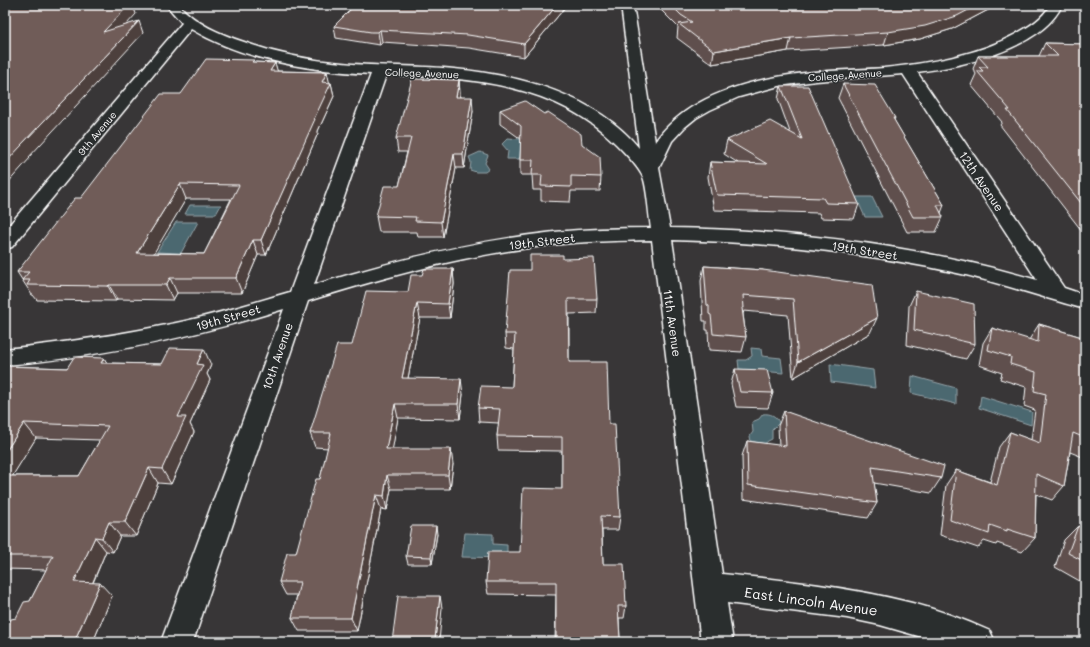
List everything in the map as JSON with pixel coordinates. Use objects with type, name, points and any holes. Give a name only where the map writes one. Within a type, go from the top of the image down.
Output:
[{"type":"street","name":"College Avenue","points":[[172,5],[190,22],[226,41],[285,59],[335,67],[380,71],[438,72],[474,76],[524,86],[552,95],[579,108],[618,134],[632,148],[651,174]]},
{"type":"street","name":"11th Avenue","points":[[627,5],[661,233],[717,642]]},
{"type":"street","name":"College Avenue","points":[[651,174],[660,147],[680,123],[713,103],[753,87],[793,79],[907,69],[966,58],[989,52],[1020,38],[1044,21],[1051,14],[1056,5]]},
{"type":"street","name":"9th Avenue","points":[[5,243],[190,22]]},
{"type":"street","name":"12th Avenue","points":[[907,69],[1056,292]]},
{"type":"street","name":"10th Avenue","points":[[177,642],[380,71]]},
{"type":"street","name":"19th Street","points":[[5,357],[42,354],[148,337],[233,317],[299,296],[412,264],[518,243],[584,236],[661,233],[767,237],[876,251],[981,272],[1056,292],[1085,302]]},
{"type":"street","name":"East Lincoln Avenue","points":[[709,587],[848,603],[911,617],[979,642]]},
{"type":"water","points":[[508,138],[520,139],[525,143],[529,154],[519,159],[507,159],[508,151],[502,144]]},
{"type":"water","points":[[480,152],[488,155],[485,163],[489,169],[485,172],[470,170],[471,162],[469,157]]},
{"type":"water","points":[[856,197],[872,197],[882,217],[865,217]]},
{"type":"water","points":[[190,205],[221,205],[216,214],[185,214]]},
{"type":"water","points":[[176,222],[198,222],[181,253],[157,252]]},
{"type":"water","points":[[751,348],[761,349],[762,356],[781,358],[783,373],[739,369],[738,360],[746,360],[752,356]]},
{"type":"water","points":[[830,364],[873,370],[875,388],[831,382]]},
{"type":"water","points":[[912,376],[956,388],[956,404],[911,393]]},
{"type":"water","points":[[981,396],[1032,412],[1031,425],[979,408]]},
{"type":"water","points":[[763,414],[768,414],[777,418],[779,423],[772,430],[772,439],[763,445],[751,442],[750,436],[753,432],[752,422],[759,419]]},
{"type":"water","points":[[465,533],[493,534],[493,544],[507,545],[507,558],[462,557]]},
{"type":"building","points":[[5,5],[129,5],[103,32],[139,21],[5,163]]},
{"type":"building","points":[[355,5],[557,5],[524,44],[468,35],[380,30],[378,32],[371,32],[334,26]]},
{"type":"building","points":[[671,5],[978,5],[957,16],[925,26],[888,32],[791,38],[714,51],[679,24],[692,22],[681,15]]},
{"type":"building","points":[[1045,43],[1085,44],[1085,208],[1007,110],[1010,110],[977,71],[983,71],[979,67],[988,67],[978,56],[1058,56]]},
{"type":"building","points":[[206,59],[254,60],[252,62],[275,63],[270,71],[327,72],[322,82],[331,83],[261,240],[253,240],[236,278],[170,278],[166,285],[27,285],[30,280],[22,280],[29,272],[17,272],[75,198],[81,198],[161,94],[181,94]],"holes":[[[180,184],[239,185],[204,254],[137,253]]]},
{"type":"building","points":[[412,79],[459,80],[456,97],[472,97],[463,154],[454,154],[441,222],[415,221],[416,217],[376,216],[384,186],[399,186],[411,138],[396,138]]},
{"type":"building","points":[[843,84],[875,85],[944,205],[937,205],[943,217],[913,217]]},
{"type":"building","points":[[781,86],[808,86],[859,204],[826,203],[823,198],[717,195],[710,162],[767,164],[727,140],[770,121],[802,139]]},
{"type":"building","points":[[525,101],[544,114],[548,112],[581,134],[582,144],[600,157],[601,177],[571,176],[571,187],[541,186],[542,175],[532,175],[533,160],[520,160],[521,126],[500,110]]},
{"type":"building","points":[[530,255],[563,255],[563,259],[594,258],[597,299],[568,299],[569,362],[607,362],[609,424],[615,424],[620,517],[601,516],[603,564],[624,564],[626,606],[618,606],[620,639],[617,639],[617,642],[556,642],[556,582],[486,582],[488,552],[520,552],[523,488],[562,489],[562,437],[497,436],[500,409],[478,408],[481,386],[512,387],[515,334],[505,334],[510,270],[530,270]]},
{"type":"building","points":[[704,266],[763,270],[872,285],[877,318],[798,362],[793,299],[743,295],[744,308],[742,308],[746,337],[713,334],[711,315],[709,314],[709,306],[707,305]]},
{"type":"building","points":[[424,269],[453,269],[448,304],[417,303],[402,378],[461,379],[458,404],[395,404],[386,449],[451,449],[448,475],[387,475],[384,496],[376,495],[351,618],[292,618],[300,582],[279,582],[287,553],[296,553],[316,479],[320,479],[331,433],[310,433],[337,345],[352,345],[366,291],[408,292],[411,275],[422,275]]},
{"type":"building","points":[[916,291],[974,304],[975,344],[914,330]]},
{"type":"building","points":[[1039,324],[1085,338],[1085,438],[1073,433],[1064,486],[1036,474],[1035,538],[990,525],[989,534],[950,520],[956,470],[997,485],[1010,432],[1040,443],[1046,394],[1034,391],[1036,372],[1010,364],[1011,357],[988,350],[992,328],[1038,342]]},
{"type":"building","points":[[170,348],[204,349],[197,364],[203,365],[178,417],[186,417],[162,469],[149,468],[125,522],[109,522],[102,538],[95,537],[74,582],[100,583],[74,642],[5,642],[5,631],[11,619],[16,618],[24,602],[30,601],[53,556],[5,556],[5,476],[79,476],[108,426],[24,423],[5,453],[5,366],[67,368],[74,357],[104,358],[101,363],[162,364]]},
{"type":"building","points":[[735,369],[767,370],[773,393],[740,392]]},
{"type":"building","points":[[784,411],[944,466],[941,478],[872,467],[877,503],[748,485],[747,441],[786,446]]},
{"type":"building","points":[[411,526],[436,526],[431,557],[406,556]]},
{"type":"building","points":[[1078,526],[1085,530],[1085,562],[1068,553]]},
{"type":"building","points":[[398,596],[440,596],[435,639],[521,642],[392,642]]}]
